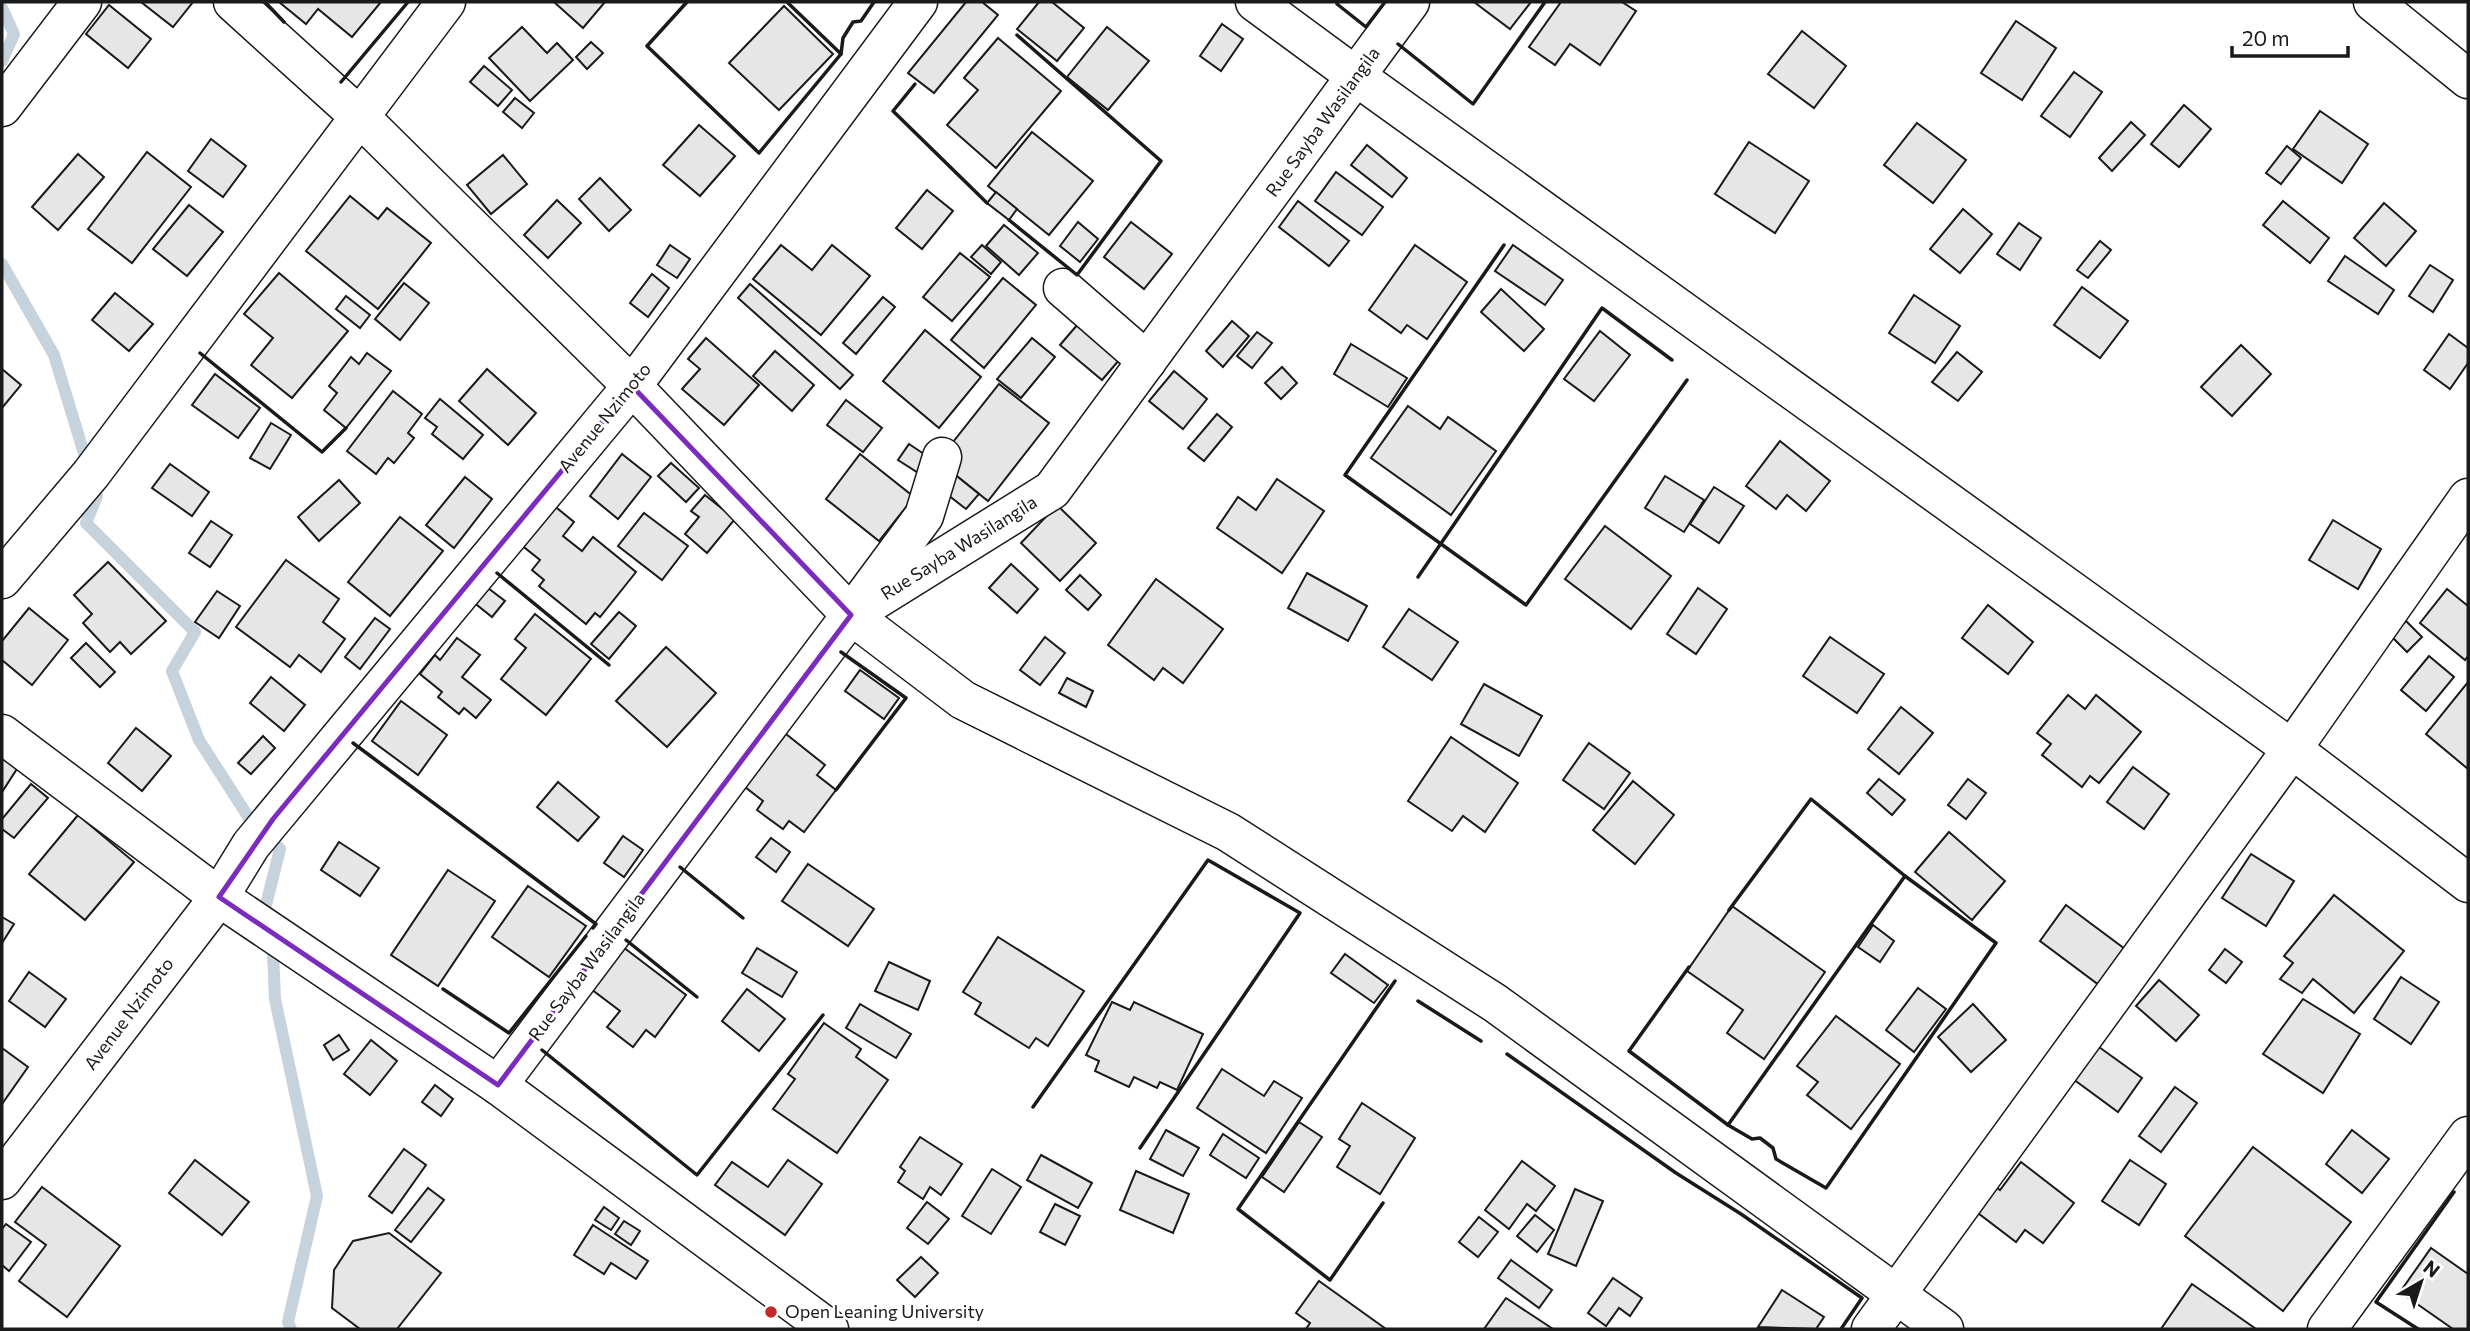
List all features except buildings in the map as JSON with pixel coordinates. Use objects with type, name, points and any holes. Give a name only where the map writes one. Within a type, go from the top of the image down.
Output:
[{"type":"street","points":[[4,104],[82,2]]},
{"type":"street","points":[[233,2],[359,117],[632,386],[850,615],[963,699],[1228,832],[1483,996],[1944,1329]]},
{"type":"street","points":[[2,579],[92,474],[446,2]]},
{"type":"street","name":"Avenue Nzimoto","points":[[2,1180],[219,897],[262,832],[632,386],[918,2]]},
{"type":"street","points":[[1255,2],[2292,748],[2468,883]]},
{"type":"street","name":"Rue Sayba Wasilangila","points":[[498,1085],[850,615],[1052,490],[1410,2]]},
{"type":"street","points":[[2372,2],[2468,79]]},
{"type":"street","points":[[1063,288],[1147,360]]},
{"type":"street","points":[[850,615],[924,516],[942,457]]},
{"type":"street","points":[[1871,1329],[2292,748],[2468,498]]},
{"type":"street","points":[[2,734],[219,897],[498,1085],[830,1329]]},
{"type":"street","points":[[2327,1329],[2456,1177],[2468,1136]]},
{"type":"highlighted area","points":[[632,386],[851,615],[498,1085],[219,897],[273,819]]},
{"type":"waterway","points":[[2,8],[14,34],[2,61]]},
{"type":"waterway","points":[[2,264],[54,355],[97,496],[86,523],[195,632],[172,671],[199,740],[249,818],[280,849],[263,917]]},
{"type":"waterway","points":[[273,954],[275,999],[317,1196],[288,1322],[291,1329]]},
{"type":"wall","points":[[265,2],[284,22]]},
{"type":"wall","points":[[341,82],[408,2]]},
{"type":"wall","points":[[687,2],[647,46],[759,153],[841,54]]},
{"type":"wall","points":[[787,2],[841,54],[843,38],[853,22],[861,21],[874,2]]},
{"type":"wall","points":[[1338,2],[1337,4],[1366,27],[1385,2]]},
{"type":"wall","points":[[1398,44],[1473,104],[1545,2]]},
{"type":"wall","points":[[1009,220],[1077,275],[1161,161],[1017,35]]},
{"type":"wall","points":[[915,84],[893,111],[987,203]]},
{"type":"wall","points":[[1504,245],[1345,475],[1526,605],[1687,380]]},
{"type":"wall","points":[[1418,577],[1602,308],[1672,360]]},
{"type":"wall","points":[[200,353],[322,452],[346,428]]},
{"type":"wall","points":[[497,573],[609,665]]},
{"type":"wall","points":[[836,790],[906,698],[841,652]]},
{"type":"wall","points":[[353,743],[596,924],[593,928]]},
{"type":"wall","points":[[1728,1125],[1752,1139],[1760,1138],[1773,1148],[1776,1159],[1826,1188],[1996,943],[1905,876],[1811,799],[1729,910]]},
{"type":"wall","points":[[1033,1107],[1208,860],[1300,913],[1140,1148]]},
{"type":"wall","points":[[680,867],[743,918]]},
{"type":"wall","points":[[1689,967],[1629,1051],[1728,1125],[1905,876]]},
{"type":"wall","points":[[443,989],[509,1033],[586,936]]},
{"type":"wall","points":[[626,940],[697,997]]},
{"type":"wall","points":[[1383,1203],[1330,1280],[1238,1209],[1395,981]]},
{"type":"wall","points":[[1418,1001],[1481,1041]]},
{"type":"wall","points":[[542,1050],[697,1175],[823,1015]]},
{"type":"wall","points":[[1507,1054],[1676,1173],[1741,1214],[1862,1298],[1841,1329]]},
{"type":"wall","points":[[2418,1329],[2376,1302],[2454,1192]]},
{"type":"place","name":"Open Leaning University","points":[[771,1312]]}]
